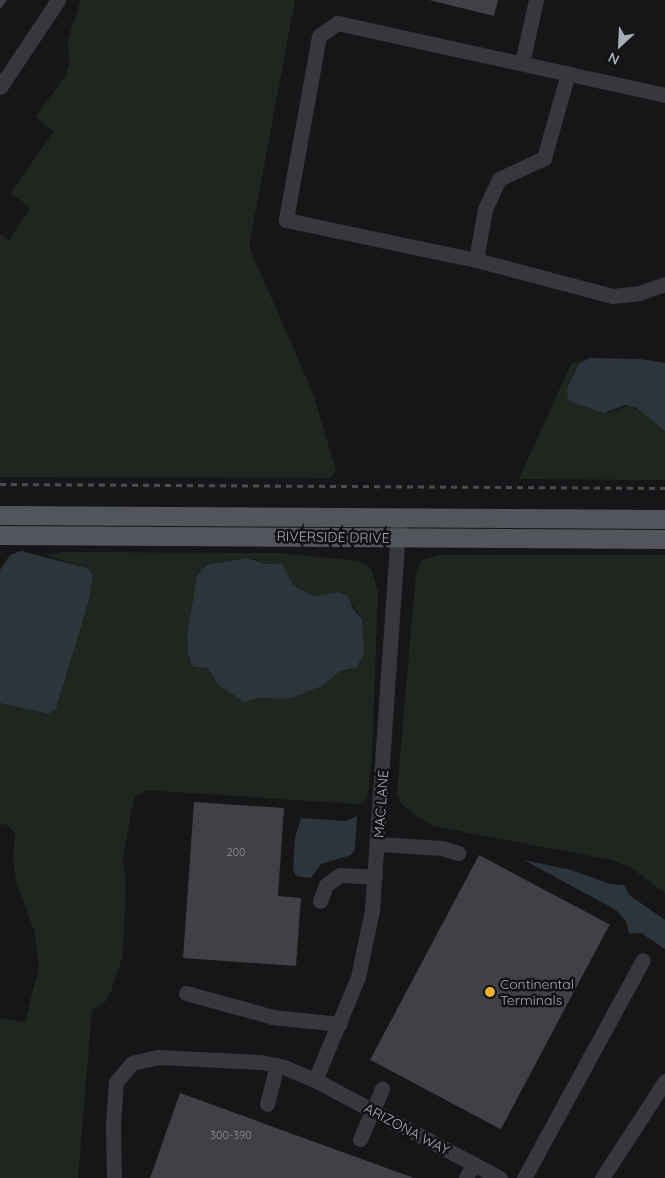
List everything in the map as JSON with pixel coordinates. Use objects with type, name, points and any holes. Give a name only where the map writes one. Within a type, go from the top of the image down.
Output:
[{"type":"main road","name":"RIVERSIDE DRIVE","points":[[0,515],[665,519]]},
{"type":"main road","name":"RIVERSIDE DRIVE","points":[[0,535],[665,539]]},
{"type":"street","points":[[0,88],[58,0]]},
{"type":"street","points":[[522,63],[536,0]]},
{"type":"street","points":[[665,95],[337,23],[319,36],[286,220],[476,260],[612,296],[640,293],[665,284]]},
{"type":"street","points":[[476,260],[485,209],[499,179],[544,158],[568,73]]},
{"type":"street","name":"MAC LANE","points":[[315,1080],[340,1024],[363,958],[375,877],[398,518]]},
{"type":"street","points":[[378,844],[442,848],[458,853]]},
{"type":"street","points":[[320,901],[326,885],[334,878],[344,875],[375,877]]},
{"type":"street","points":[[524,1178],[643,960]]},
{"type":"street","points":[[186,993],[273,1017],[340,1024]]},
{"type":"street","name":"ARIZONA WAY","points":[[114,1178],[114,1102],[119,1076],[138,1060],[172,1063],[277,1065],[315,1080],[500,1178]]},
{"type":"street","points":[[267,1104],[277,1065]]},
{"type":"street","points":[[602,1178],[665,1082]]},
{"type":"street","points":[[360,1139],[371,1110],[382,1089]]},
{"type":"street","points":[[466,1178],[473,1164]]},
{"type":"shaded area","points":[[81,0],[295,0],[249,247],[313,393],[336,471],[330,478],[0,477],[0,234],[9,240],[30,208],[11,193],[54,131],[35,117],[66,75],[69,65],[68,39]]},
{"type":"shaded area","points":[[589,358],[640,359],[665,363],[665,431],[635,407],[625,405],[604,413],[571,402],[567,397],[568,386],[578,365]]},
{"type":"shaded area","points":[[585,359],[574,371],[568,386],[581,406],[607,413],[630,405],[657,423],[665,431],[665,480],[519,479],[571,364]]},
{"type":"shaded area","points":[[21,551],[87,568],[93,575],[88,603],[56,709],[49,714],[0,703],[0,570],[10,555]]},
{"type":"shaded area","points":[[61,552],[278,553],[360,561],[371,568],[378,591],[372,759],[368,795],[363,803],[147,790],[134,797],[123,859],[126,886],[123,955],[111,991],[105,1002],[92,1010],[78,1178],[0,1178],[0,1018],[25,1022],[39,967],[34,930],[16,881],[13,860],[15,833],[6,824],[0,825],[0,703],[49,714],[56,709],[87,568],[45,555]],"holes":[[[239,559],[254,559],[266,564],[277,562],[293,585],[314,596],[344,593],[362,619],[362,634],[351,670],[339,672],[322,686],[289,699],[258,698],[244,702],[218,685],[208,668],[192,667],[188,655],[187,635],[197,575],[207,565]]]},
{"type":"shaded area","points":[[441,555],[665,555],[665,893],[630,867],[612,860],[432,826],[401,804],[397,792],[416,572],[422,560]]},
{"type":"shaded area","points":[[247,558],[266,564],[282,563],[293,585],[314,596],[339,592],[348,596],[353,609],[362,619],[364,652],[357,667],[339,672],[322,686],[289,699],[258,698],[244,702],[218,685],[208,668],[193,667],[188,655],[187,635],[197,575],[207,565]]},
{"type":"shaded area","points":[[357,816],[355,849],[351,855],[321,864],[311,878],[296,876],[293,869],[295,838],[301,818],[346,821]]},
{"type":"shaded area","points":[[524,860],[571,870],[610,884],[624,885],[629,895],[665,920],[665,949],[641,933],[629,934],[626,921],[616,910]]},
{"type":"building","points":[[0,0],[7,0],[0,9]]},
{"type":"building","points":[[429,0],[498,0],[494,16]]},
{"type":"building","points":[[194,802],[284,808],[278,896],[301,898],[296,966],[183,958]]},
{"type":"building","name":"Continental Terminals","points":[[479,855],[610,924],[501,1129],[370,1060]]},
{"type":"building","points":[[180,1093],[414,1178],[150,1178]]},
{"type":"railway","points":[[0,484],[665,488]]},
{"type":"place","name":"Continental Terminals","points":[[490,992]]}]
